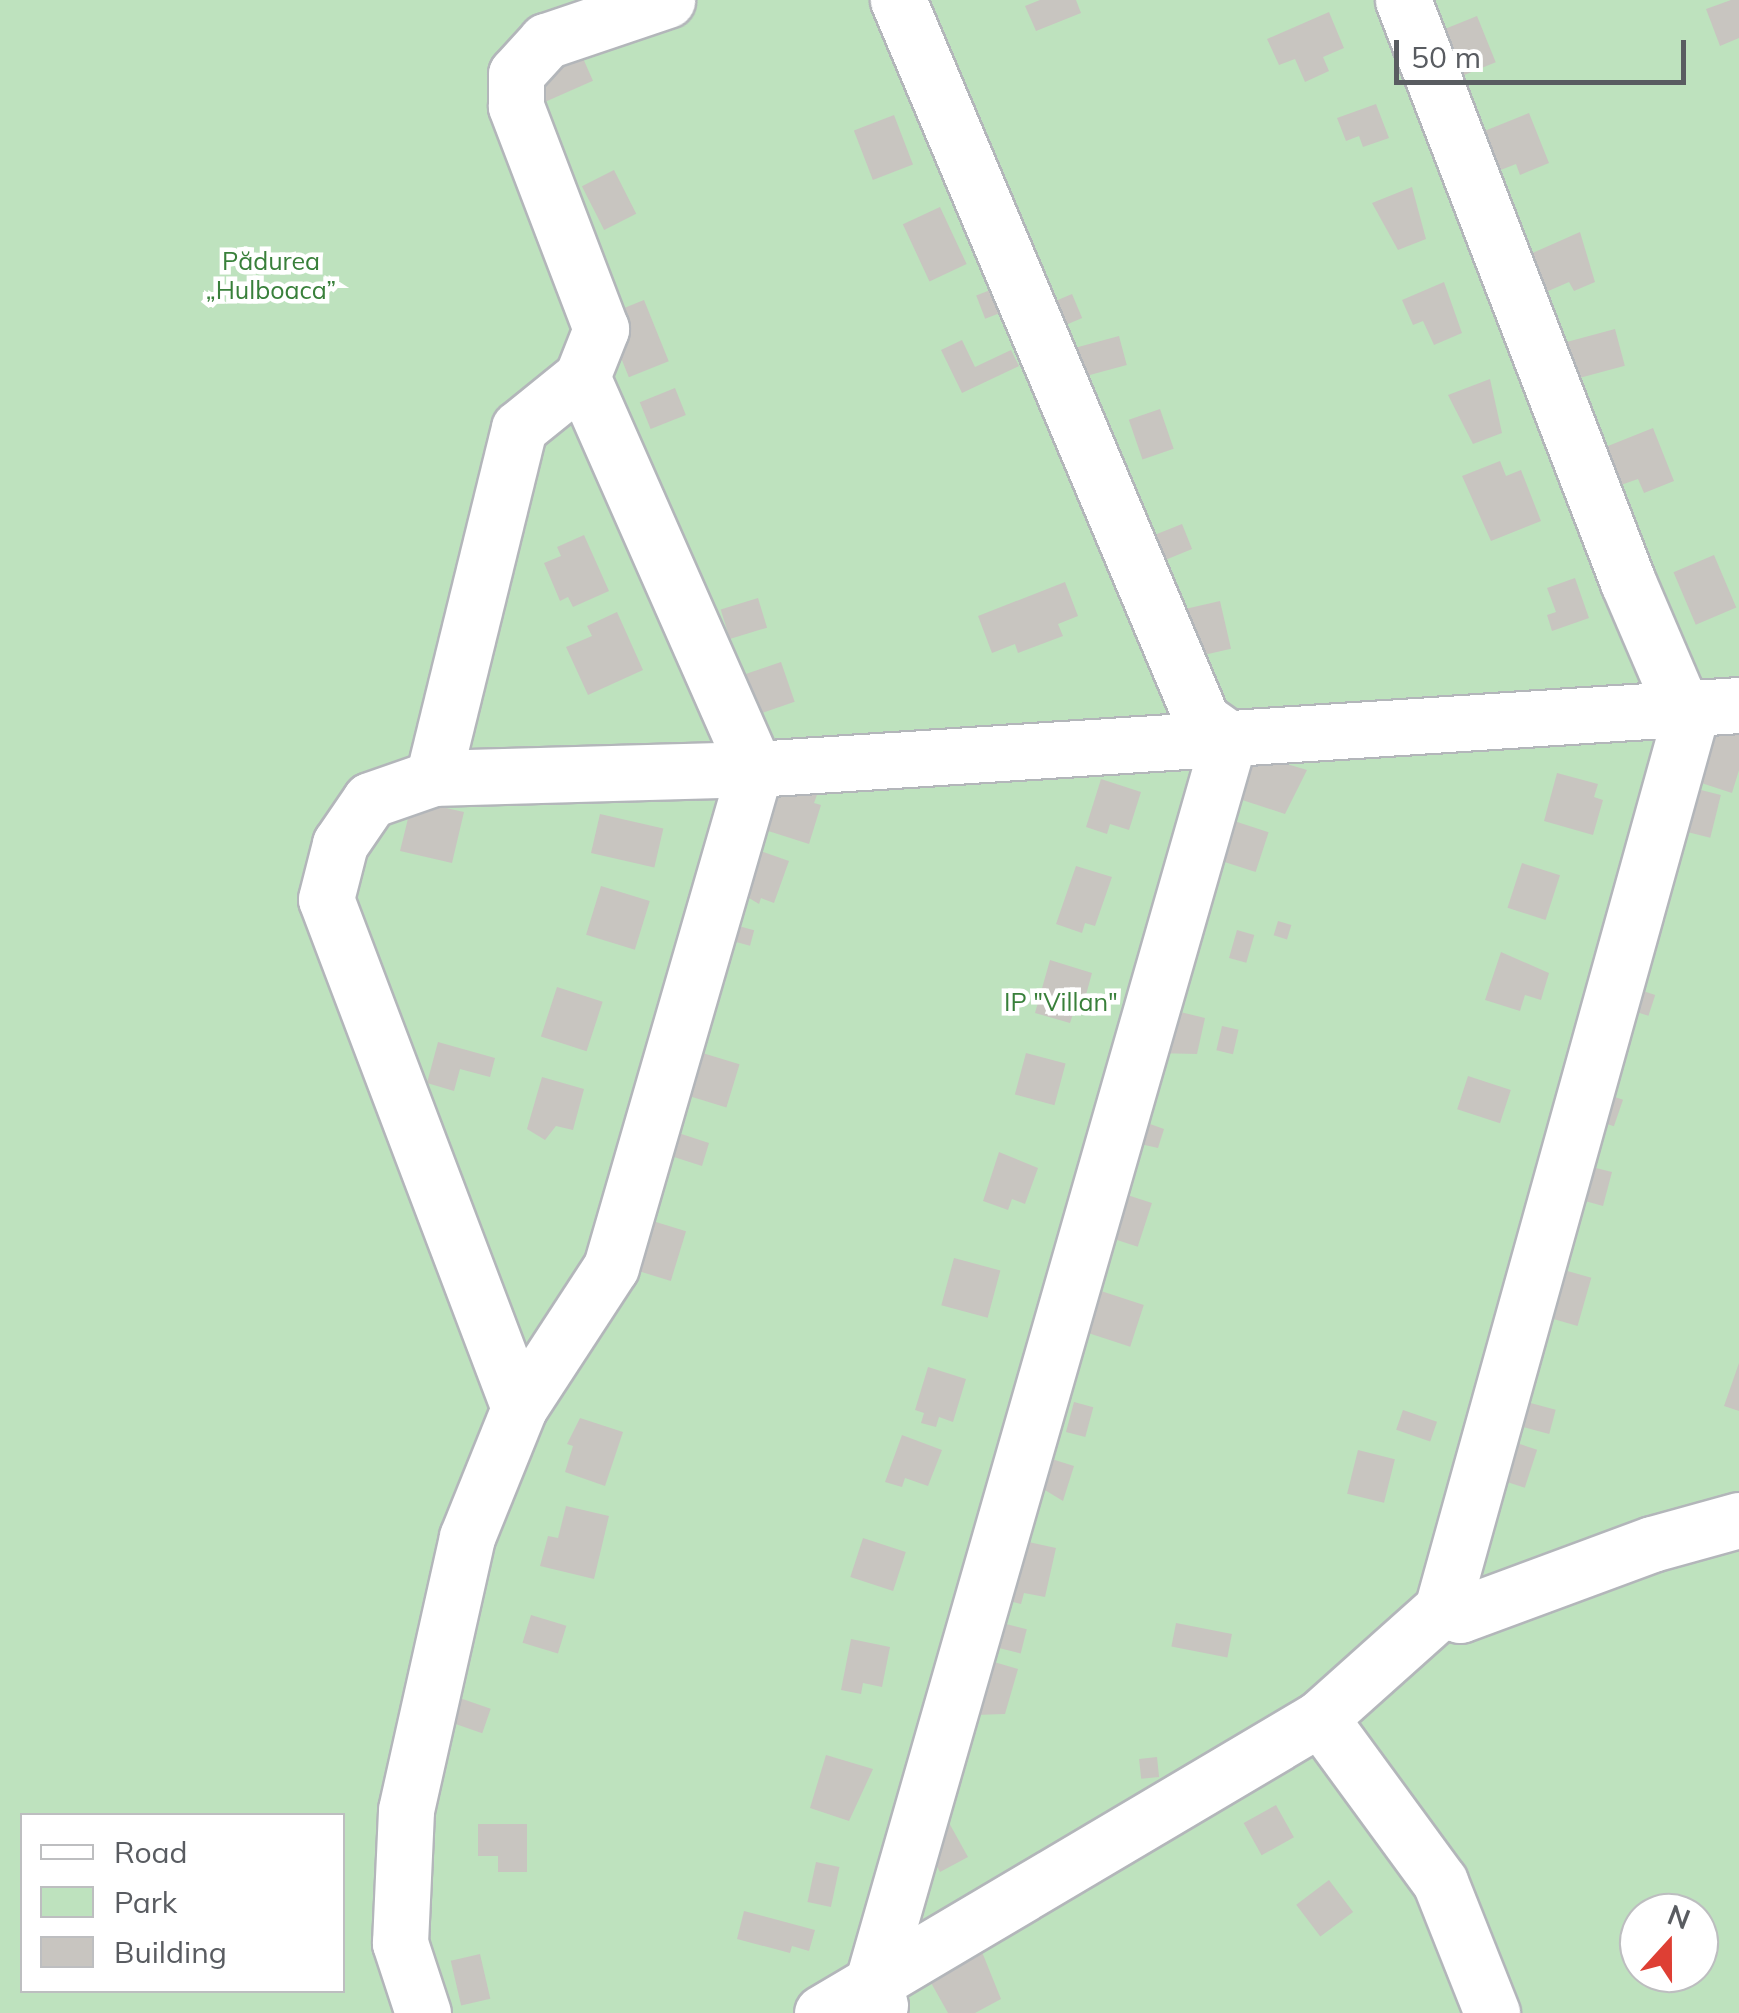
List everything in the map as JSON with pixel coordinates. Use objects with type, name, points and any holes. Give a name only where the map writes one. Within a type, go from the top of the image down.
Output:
[{"type":"street","points":[[433,778],[519,428],[582,377],[600,329],[516,106],[516,74],[546,41],[667,0]]},
{"type":"street","points":[[898,0],[1202,720],[1229,739]]},
{"type":"street","points":[[1403,0],[1628,582],[1676,694],[1715,709]]},
{"type":"street","points":[[423,2013],[400,1943],[406,1810],[467,1537],[519,1408],[611,1267],[754,769],[582,377]]},
{"type":"street","points":[[519,1408],[326,899],[340,844],[370,800],[433,778],[754,769],[1715,709]]},
{"type":"street","points":[[822,2013],[878,2000],[1320,1718],[1442,1609],[1715,709]]},
{"type":"street","points":[[878,2000],[1229,739]]},
{"type":"street","points":[[1442,1609],[1460,1616],[1652,1544],[1739,1520]]},
{"type":"street","points":[[1320,1718],[1440,1882],[1492,2013]]},
{"type":"green space","name":"IP \"Villan\"","points":[[0,0],[1739,0],[1739,2013],[0,2013]]},
{"type":"building","points":[[1040,0],[1076,0],[1081,13],[1036,31],[1025,6]]},
{"type":"building","points":[[1739,0],[1739,38],[1720,46],[1706,9]]},
{"type":"building","points":[[1329,12],[1344,48],[1323,57],[1329,71],[1305,82],[1295,59],[1279,65],[1267,39]]},
{"type":"building","points":[[1477,16],[1496,62],[1459,77],[1440,31]]},
{"type":"building","points":[[582,56],[593,81],[541,104],[530,79]]},
{"type":"building","points":[[1376,104],[1389,138],[1363,147],[1359,136],[1346,141],[1337,118]]},
{"type":"building","points":[[1529,113],[1549,163],[1520,175],[1516,164],[1498,171],[1482,132]]},
{"type":"building","points":[[894,115],[913,164],[873,180],[854,130]]},
{"type":"building","points":[[614,170],[636,214],[604,230],[582,186]]},
{"type":"building","points":[[1412,187],[1426,239],[1398,250],[1372,203]]},
{"type":"building","points":[[940,207],[967,264],[929,281],[903,224]]},
{"type":"building","points":[[1580,232],[1595,282],[1574,291],[1569,282],[1546,292],[1528,255]]},
{"type":"building","points":[[1444,282],[1462,333],[1434,345],[1423,321],[1413,325],[1402,300]]},
{"type":"building","points":[[993,289],[1002,312],[985,319],[976,295]]},
{"type":"building","points":[[1072,294],[1082,318],[1047,333],[1037,309]]},
{"type":"building","points":[[644,300],[669,361],[629,377],[604,316]]},
{"type":"building","points":[[1615,329],[1625,366],[1577,379],[1567,342]]},
{"type":"building","points":[[1119,336],[1127,365],[1082,377],[1075,348]]},
{"type":"building","points":[[962,340],[975,367],[1011,350],[1019,366],[962,393],[941,350]]},
{"type":"building","points":[[1490,379],[1502,433],[1473,444],[1448,395]]},
{"type":"building","points":[[675,388],[686,415],[651,429],[640,402]]},
{"type":"building","points":[[1160,409],[1174,449],[1142,459],[1129,420]]},
{"type":"building","points":[[1653,428],[1674,481],[1644,493],[1638,479],[1618,486],[1603,448]]},
{"type":"building","points":[[1500,461],[1506,476],[1521,470],[1541,521],[1491,541],[1462,476]]},
{"type":"building","points":[[1182,524],[1192,549],[1165,560],[1155,535]]},
{"type":"building","points":[[584,535],[609,591],[573,607],[568,597],[560,601],[544,563],[561,556],[557,547]]},
{"type":"building","points":[[1714,555],[1736,607],[1696,625],[1673,572]]},
{"type":"building","points":[[1575,578],[1589,618],[1552,631],[1547,615],[1556,612],[1547,588]]},
{"type":"building","points":[[1065,582],[1078,616],[1058,624],[1063,636],[1018,653],[1015,644],[992,653],[978,616]]},
{"type":"building","points":[[758,598],[767,628],[730,639],[721,609]]},
{"type":"building","points":[[1220,601],[1231,649],[1194,657],[1183,610]]},
{"type":"building","points":[[617,612],[643,670],[588,695],[566,647],[592,636],[587,626]]},
{"type":"building","points":[[781,662],[795,702],[753,716],[739,676]]},
{"type":"building","points":[[1731,713],[1739,715],[1739,770],[1732,793],[1686,778],[1702,729],[1724,736]]},
{"type":"building","points":[[1247,752],[1307,770],[1285,814],[1233,797]]},
{"type":"building","points":[[1557,773],[1598,784],[1594,797],[1603,800],[1593,835],[1544,821]]},
{"type":"building","points":[[769,775],[818,792],[814,803],[821,805],[809,844],[753,826]]},
{"type":"building","points":[[1101,779],[1141,792],[1129,830],[1110,824],[1107,834],[1086,827]]},
{"type":"building","points":[[416,786],[449,794],[446,808],[464,812],[452,863],[400,851]]},
{"type":"building","points":[[1685,786],[1721,795],[1710,838],[1674,829]]},
{"type":"building","points":[[600,814],[663,829],[654,868],[591,853]]},
{"type":"building","points":[[1222,817],[1269,832],[1256,872],[1209,857]]},
{"type":"building","points":[[749,847],[789,861],[774,903],[761,898],[759,904],[734,889]]},
{"type":"building","points":[[1522,863],[1560,875],[1546,920],[1507,908]]},
{"type":"building","points":[[1076,866],[1112,877],[1095,926],[1085,923],[1082,933],[1056,924]]},
{"type":"building","points":[[601,886],[650,901],[635,950],[586,935]]},
{"type":"building","points":[[1278,921],[1291,925],[1287,939],[1274,935]]},
{"type":"building","points":[[731,924],[754,930],[750,946],[727,939]]},
{"type":"building","points":[[1237,930],[1254,935],[1246,963],[1229,958]]},
{"type":"building","points":[[1501,952],[1549,973],[1541,1000],[1525,995],[1520,1011],[1485,1000]]},
{"type":"building","points":[[1050,960],[1092,973],[1081,1013],[1074,1011],[1070,1023],[1035,1013]]},
{"type":"building","points":[[557,987],[603,1002],[587,1051],[541,1036]]},
{"type":"building","points":[[1640,990],[1655,995],[1648,1016],[1633,1011]]},
{"type":"building","points":[[1164,1008],[1205,1018],[1197,1054],[1154,1053]]},
{"type":"building","points":[[1222,1026],[1239,1030],[1233,1054],[1216,1050]]},
{"type":"building","points":[[438,1042],[495,1058],[490,1077],[460,1069],[454,1091],[427,1083]]},
{"type":"building","points":[[686,1048],[740,1064],[726,1107],[673,1091]]},
{"type":"building","points":[[1026,1053],[1066,1064],[1054,1105],[1015,1095]]},
{"type":"building","points":[[1468,1076],[1511,1090],[1500,1123],[1457,1109]]},
{"type":"building","points":[[542,1077],[584,1089],[573,1130],[556,1126],[545,1140],[527,1129]]},
{"type":"building","points":[[1606,1094],[1623,1100],[1614,1126],[1597,1120]]},
{"type":"building","points":[[1136,1119],[1164,1129],[1158,1148],[1127,1141]]},
{"type":"building","points":[[660,1127],[709,1143],[702,1166],[674,1157],[670,1168],[649,1161]]},
{"type":"building","points":[[999,1152],[1038,1168],[1025,1204],[1012,1199],[1008,1210],[983,1201]]},
{"type":"building","points":[[1576,1163],[1612,1172],[1603,1206],[1585,1201],[1582,1212],[1564,1207]]},
{"type":"building","points":[[1112,1190],[1152,1203],[1138,1247],[1098,1234]]},
{"type":"building","points":[[643,1218],[686,1231],[671,1281],[628,1268]]},
{"type":"building","points":[[954,1258],[1000,1270],[988,1318],[941,1305]]},
{"type":"building","points":[[1550,1266],[1591,1278],[1578,1326],[1536,1314]]},
{"type":"building","points":[[1101,1291],[1144,1305],[1130,1347],[1087,1333]]},
{"type":"building","points":[[1739,1363],[1739,1411],[1724,1406]]},
{"type":"building","points":[[928,1367],[966,1379],[953,1422],[939,1417],[936,1427],[921,1423],[924,1413],[915,1410]]},
{"type":"building","points":[[1519,1400],[1556,1410],[1549,1434],[1513,1424]]},
{"type":"building","points":[[1074,1402],[1093,1407],[1085,1437],[1066,1432]]},
{"type":"building","points":[[1403,1410],[1437,1422],[1430,1442],[1396,1430]]},
{"type":"building","points":[[580,1418],[623,1432],[605,1486],[565,1472],[573,1446],[567,1444]]},
{"type":"building","points":[[902,1435],[942,1450],[928,1486],[905,1478],[902,1487],[885,1482]]},
{"type":"building","points":[[1501,1438],[1537,1450],[1525,1488],[1489,1476]]},
{"type":"building","points":[[1358,1450],[1395,1459],[1384,1503],[1347,1494]]},
{"type":"building","points":[[1039,1455],[1074,1466],[1063,1501],[1030,1481]]},
{"type":"building","points":[[566,1506],[609,1516],[594,1579],[540,1566],[548,1536],[558,1538]]},
{"type":"building","points":[[863,1538],[906,1552],[893,1591],[850,1577]]},
{"type":"building","points":[[1010,1538],[1056,1548],[1045,1597],[1024,1593],[1021,1604],[997,1598]]},
{"type":"building","points":[[531,1615],[566,1626],[558,1654],[523,1643]]},
{"type":"building","points":[[986,1619],[1027,1629],[1021,1653],[980,1643]]},
{"type":"building","points":[[1176,1623],[1232,1634],[1227,1657],[1171,1647]]},
{"type":"building","points":[[851,1639],[890,1647],[882,1687],[863,1683],[861,1694],[841,1690]]},
{"type":"building","points":[[977,1657],[1018,1669],[1005,1714],[975,1715]]},
{"type":"building","points":[[451,1695],[491,1709],[482,1733],[443,1720]]},
{"type":"building","points":[[826,1755],[873,1769],[849,1821],[810,1808]]},
{"type":"building","points":[[1157,1757],[1159,1777],[1141,1779],[1139,1759]]},
{"type":"building","points":[[1276,1805],[1294,1837],[1262,1855],[1244,1823]]},
{"type":"building","points":[[948,1821],[968,1857],[940,1872],[926,1846],[934,1829]]},
{"type":"building","points":[[478,1824],[527,1824],[527,1872],[498,1872],[498,1856],[478,1856]]},
{"type":"building","points":[[816,1862],[839,1867],[831,1907],[807,1902]]},
{"type":"building","points":[[1329,1880],[1353,1912],[1320,1937],[1296,1905]]},
{"type":"building","points":[[744,1911],[815,1930],[809,1951],[792,1946],[790,1953],[737,1939]]},
{"type":"building","points":[[982,1952],[1001,1999],[975,2013],[948,2013],[930,1981]]},
{"type":"building","points":[[480,1954],[490,1999],[461,2006],[451,1961]]},
{"type":"park label","name":"Pădurea „Hulboaca”","points":[[271,276]]}]
